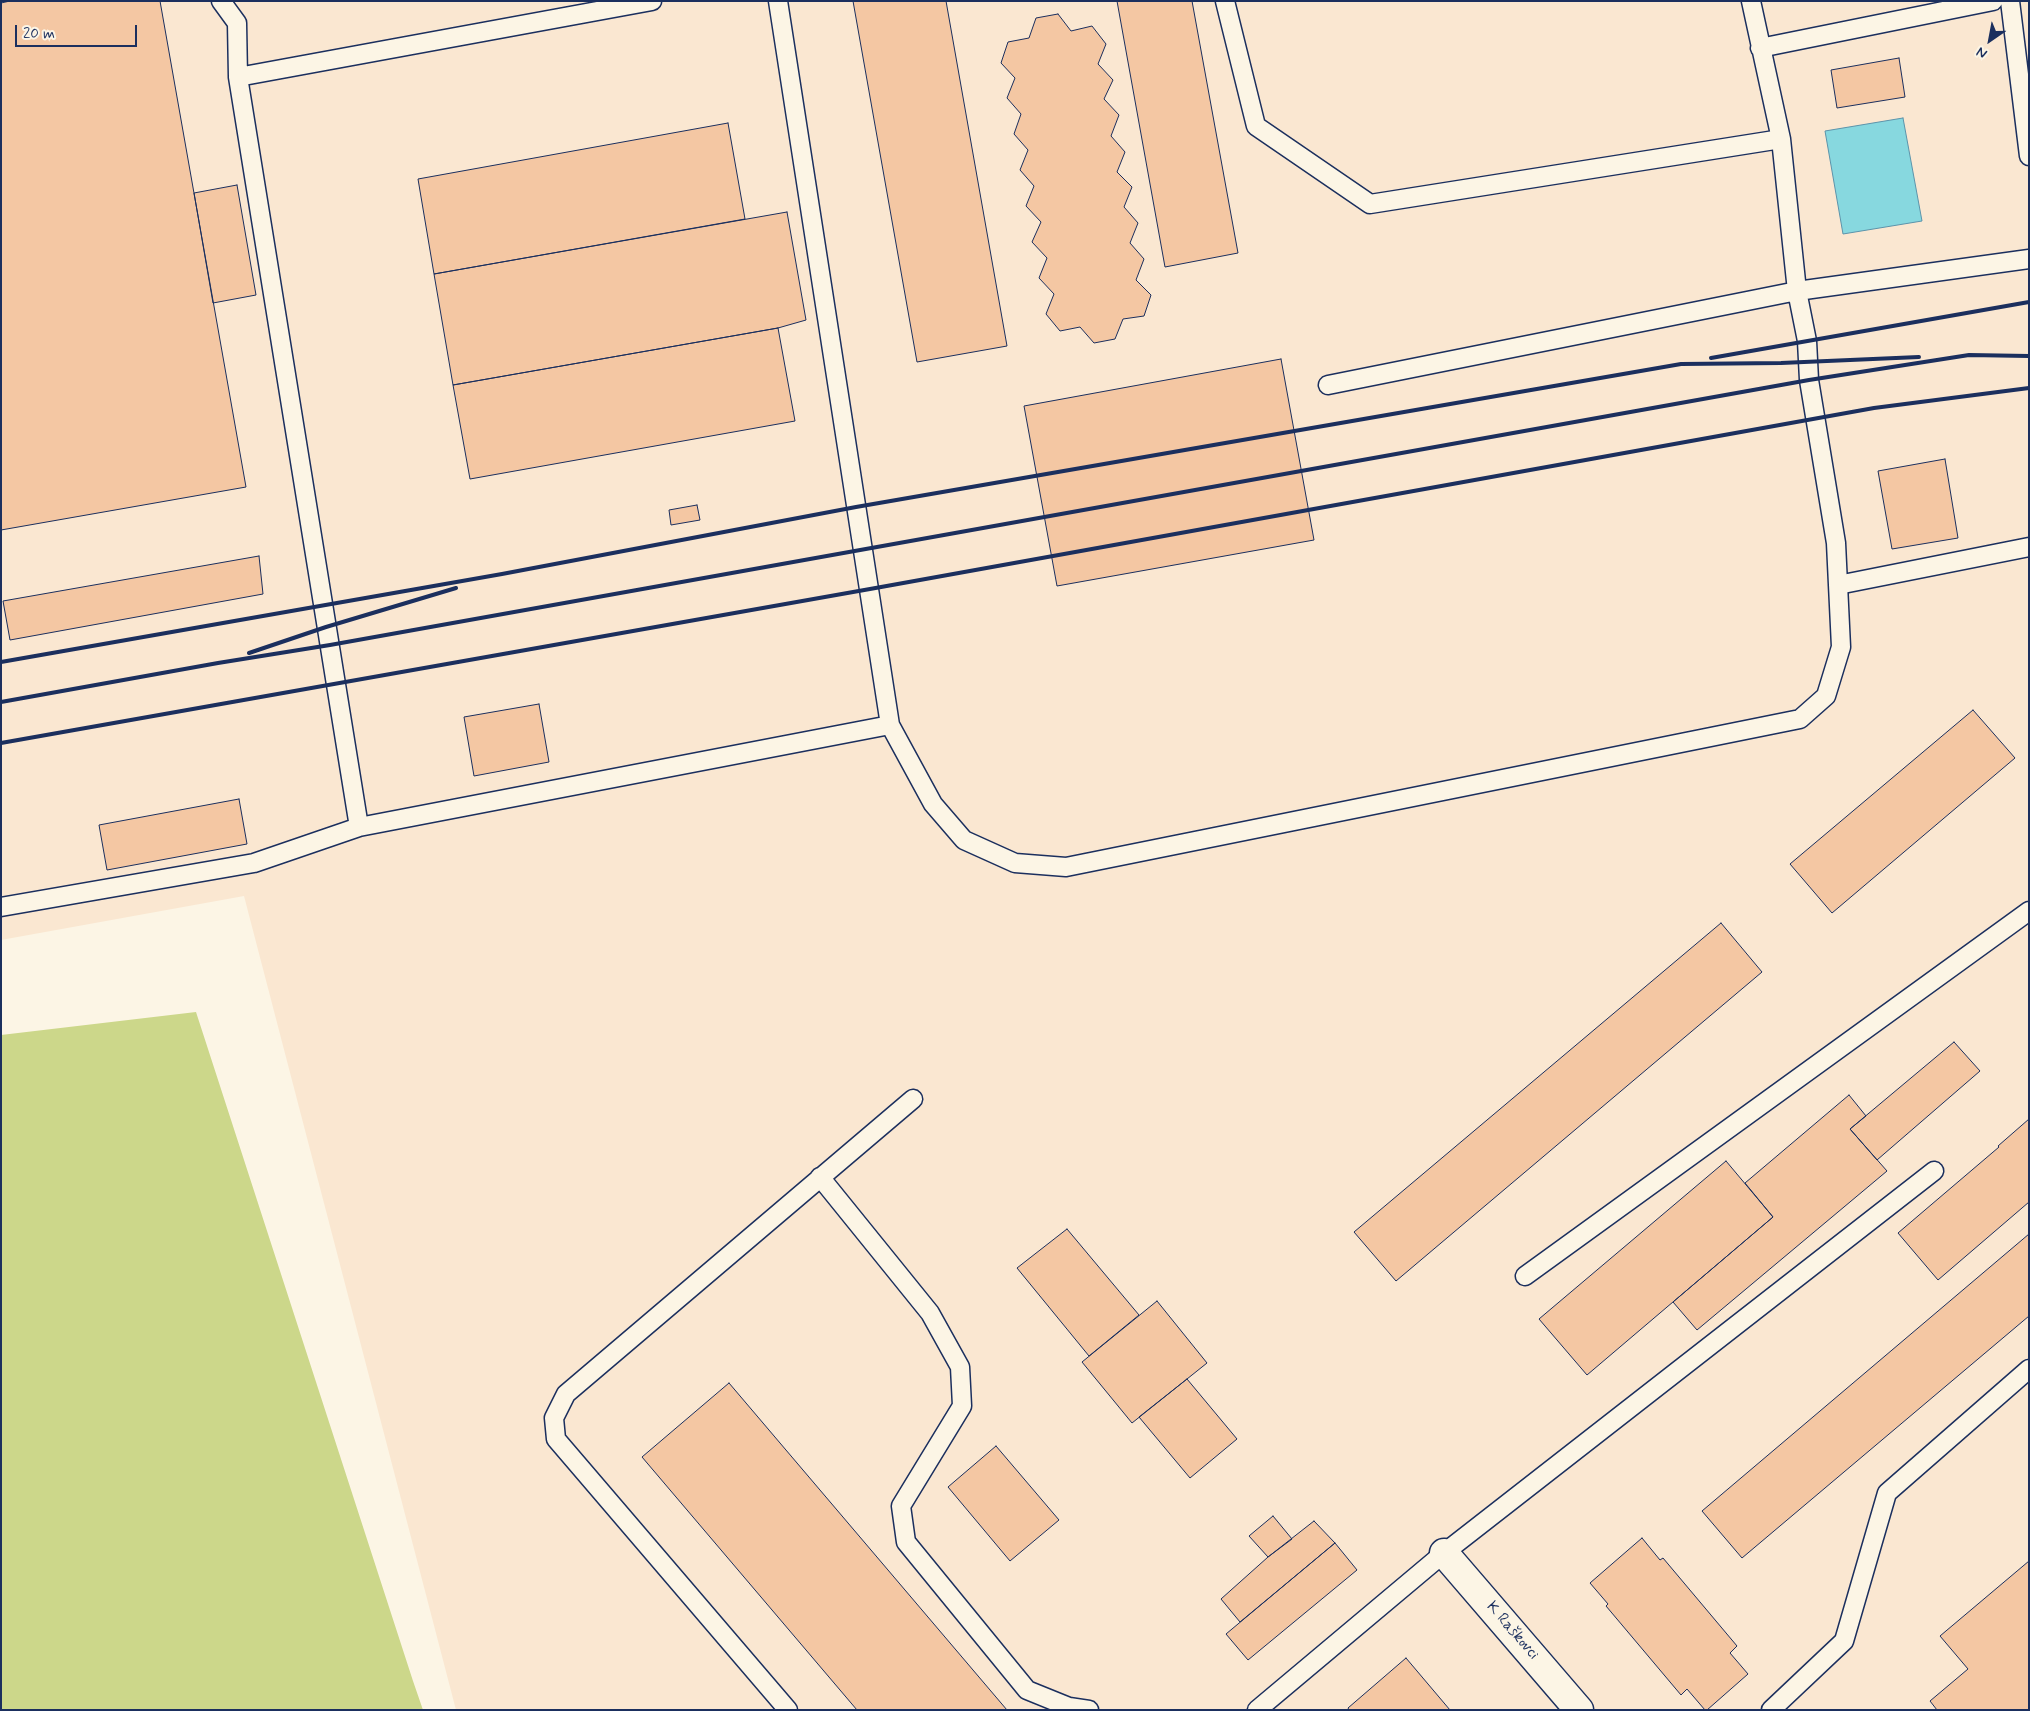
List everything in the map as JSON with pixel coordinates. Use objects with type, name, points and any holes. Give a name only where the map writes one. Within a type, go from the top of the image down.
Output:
[{"type":"street","name":"K Raškovci","points":[[1444,1553],[1579,1710]]},
{"type":"lane","points":[[221,1],[237,23],[238,77],[359,827]]},
{"type":"lane","points":[[238,77],[652,1]]},
{"type":"lane","points":[[778,1],[890,724],[933,804],[964,840],[1015,863],[1066,867],[1800,719],[1826,696],[1841,647],[1836,544],[1809,380],[1807,341],[1797,291],[1781,139],[1751,1]]},
{"type":"lane","points":[[1225,1],[1256,126],[1370,204],[1781,139]]},
{"type":"lane","points":[[1760,48],[1993,1]]},
{"type":"lane","points":[[2010,1],[2029,156]]},
{"type":"lane","points":[[1328,385],[1797,291],[2029,259]]},
{"type":"lane","points":[[1838,584],[2029,547]]},
{"type":"lane","points":[[1,907],[254,863],[359,827],[890,724]]},
{"type":"lane","points":[[1525,1276],[2029,910]]},
{"type":"lane","points":[[788,1710],[556,1439],[554,1418],[566,1394],[913,1099]]},
{"type":"lane","points":[[1257,1710],[1444,1553],[1934,1171]]},
{"type":"lane","points":[[820,1177],[930,1312],[960,1367],[962,1406],[901,1506],[906,1542],[1026,1690],[1069,1707],[1089,1710]]},
{"type":"lane","points":[[1771,1710],[1844,1641],[1887,1493],[2029,1369]]},
{"type":"shaded area","points":[[1,1],[2029,1],[2029,1710],[456,1710],[244,896],[1,940]]},
{"type":"green space","points":[[196,1012],[423,1710],[1,1710],[1,1035]]},
{"type":"water","points":[[1903,118],[1922,221],[1843,234],[1825,131]]},
{"type":"building","points":[[10,1],[160,1],[246,487],[1,530],[1,3]]},
{"type":"building","points":[[853,1],[946,1],[1007,346],[917,362]]},
{"type":"building","points":[[1117,1],[1192,1],[1238,253],[1165,267]]},
{"type":"building","points":[[1058,14],[1071,31],[1092,26],[1106,44],[1098,64],[1113,80],[1104,99],[1119,115],[1111,136],[1125,152],[1117,172],[1132,187],[1124,207],[1138,223],[1130,243],[1144,259],[1136,280],[1151,295],[1144,316],[1123,319],[1115,339],[1094,343],[1080,327],[1060,331],[1046,314],[1054,294],[1039,278],[1047,258],[1032,242],[1041,222],[1026,206],[1034,186],[1020,170],[1028,150],[1014,134],[1021,114],[1007,98],[1015,78],[1001,63],[1008,42],[1029,38],[1036,18]]},
{"type":"building","points":[[1899,58],[1905,97],[1837,108],[1831,70]]},
{"type":"building","points":[[728,123],[745,219],[434,274],[418,179]]},
{"type":"building","points":[[237,185],[256,295],[213,303],[194,193]]},
{"type":"building","points":[[787,212],[806,320],[778,328],[453,385],[434,274]]},
{"type":"building","points":[[778,328],[795,421],[470,479],[453,385]]},
{"type":"building","points":[[1281,359],[1314,540],[1057,586],[1024,406]]},
{"type":"building","points":[[1945,459],[1958,538],[1892,549],[1878,471]]},
{"type":"building","points":[[697,505],[700,520],[671,525],[669,510]]},
{"type":"building","points":[[259,556],[263,594],[10,640],[3,601]]},
{"type":"building","points":[[539,704],[549,762],[474,776],[464,717]]},
{"type":"building","points":[[1973,710],[2015,758],[1832,913],[1790,864]]},
{"type":"building","points":[[239,799],[247,844],[107,870],[99,825]]},
{"type":"building","points":[[1721,923],[1762,972],[1396,1281],[1354,1232]]},
{"type":"building","points":[[1954,1042],[1980,1071],[1877,1160],[1850,1129]]},
{"type":"building","points":[[1849,1095],[1866,1116],[1850,1129],[1887,1171],[1697,1330],[1673,1302],[1773,1217],[1745,1183]]},
{"type":"building","points":[[2029,1119],[2029,1202],[1938,1280],[1898,1233]]},
{"type":"building","points":[[1726,1161],[1773,1217],[1587,1375],[1539,1319]]},
{"type":"building","points":[[1067,1229],[1139,1315],[1089,1356],[1017,1268]]},
{"type":"building","points":[[2029,1234],[2029,1316],[1742,1558],[1702,1511]]},
{"type":"building","points":[[1157,1301],[1207,1363],[1132,1423],[1082,1362]]},
{"type":"building","points":[[1187,1379],[1237,1439],[1190,1478],[1139,1417]]},
{"type":"building","points":[[729,1383],[1007,1710],[857,1710],[642,1457]]},
{"type":"building","points":[[996,1446],[1059,1520],[1010,1561],[948,1487]]},
{"type":"building","points":[[1273,1516],[1292,1539],[1268,1557],[1249,1536]]},
{"type":"building","points":[[1314,1521],[1335,1543],[1240,1622],[1221,1599],[1268,1557]]},
{"type":"building","points":[[1642,1538],[1660,1560],[1663,1558],[1737,1646],[1730,1653],[1748,1674],[1707,1710],[1687,1689],[1681,1695],[1606,1606],[1608,1604],[1590,1583]]},
{"type":"building","points":[[1335,1543],[1357,1570],[1248,1660],[1226,1634]]},
{"type":"building","points":[[2029,1561],[2029,1710],[1937,1710],[1930,1701],[1968,1669],[1940,1636]]},
{"type":"building","points":[[1406,1658],[1450,1710],[1349,1710],[1348,1708]]},
{"type":"railway","points":[[1711,358],[2029,302]]},
{"type":"railway","points":[[1,702],[330,645],[1809,380],[1969,355],[2029,356]]},
{"type":"railway","points":[[1,662],[502,574],[856,507],[1681,364],[1781,363],[1919,357]]},
{"type":"railway","points":[[1,743],[1874,408],[2029,388]]},
{"type":"railway","points":[[249,653],[326,627],[456,588]]}]
